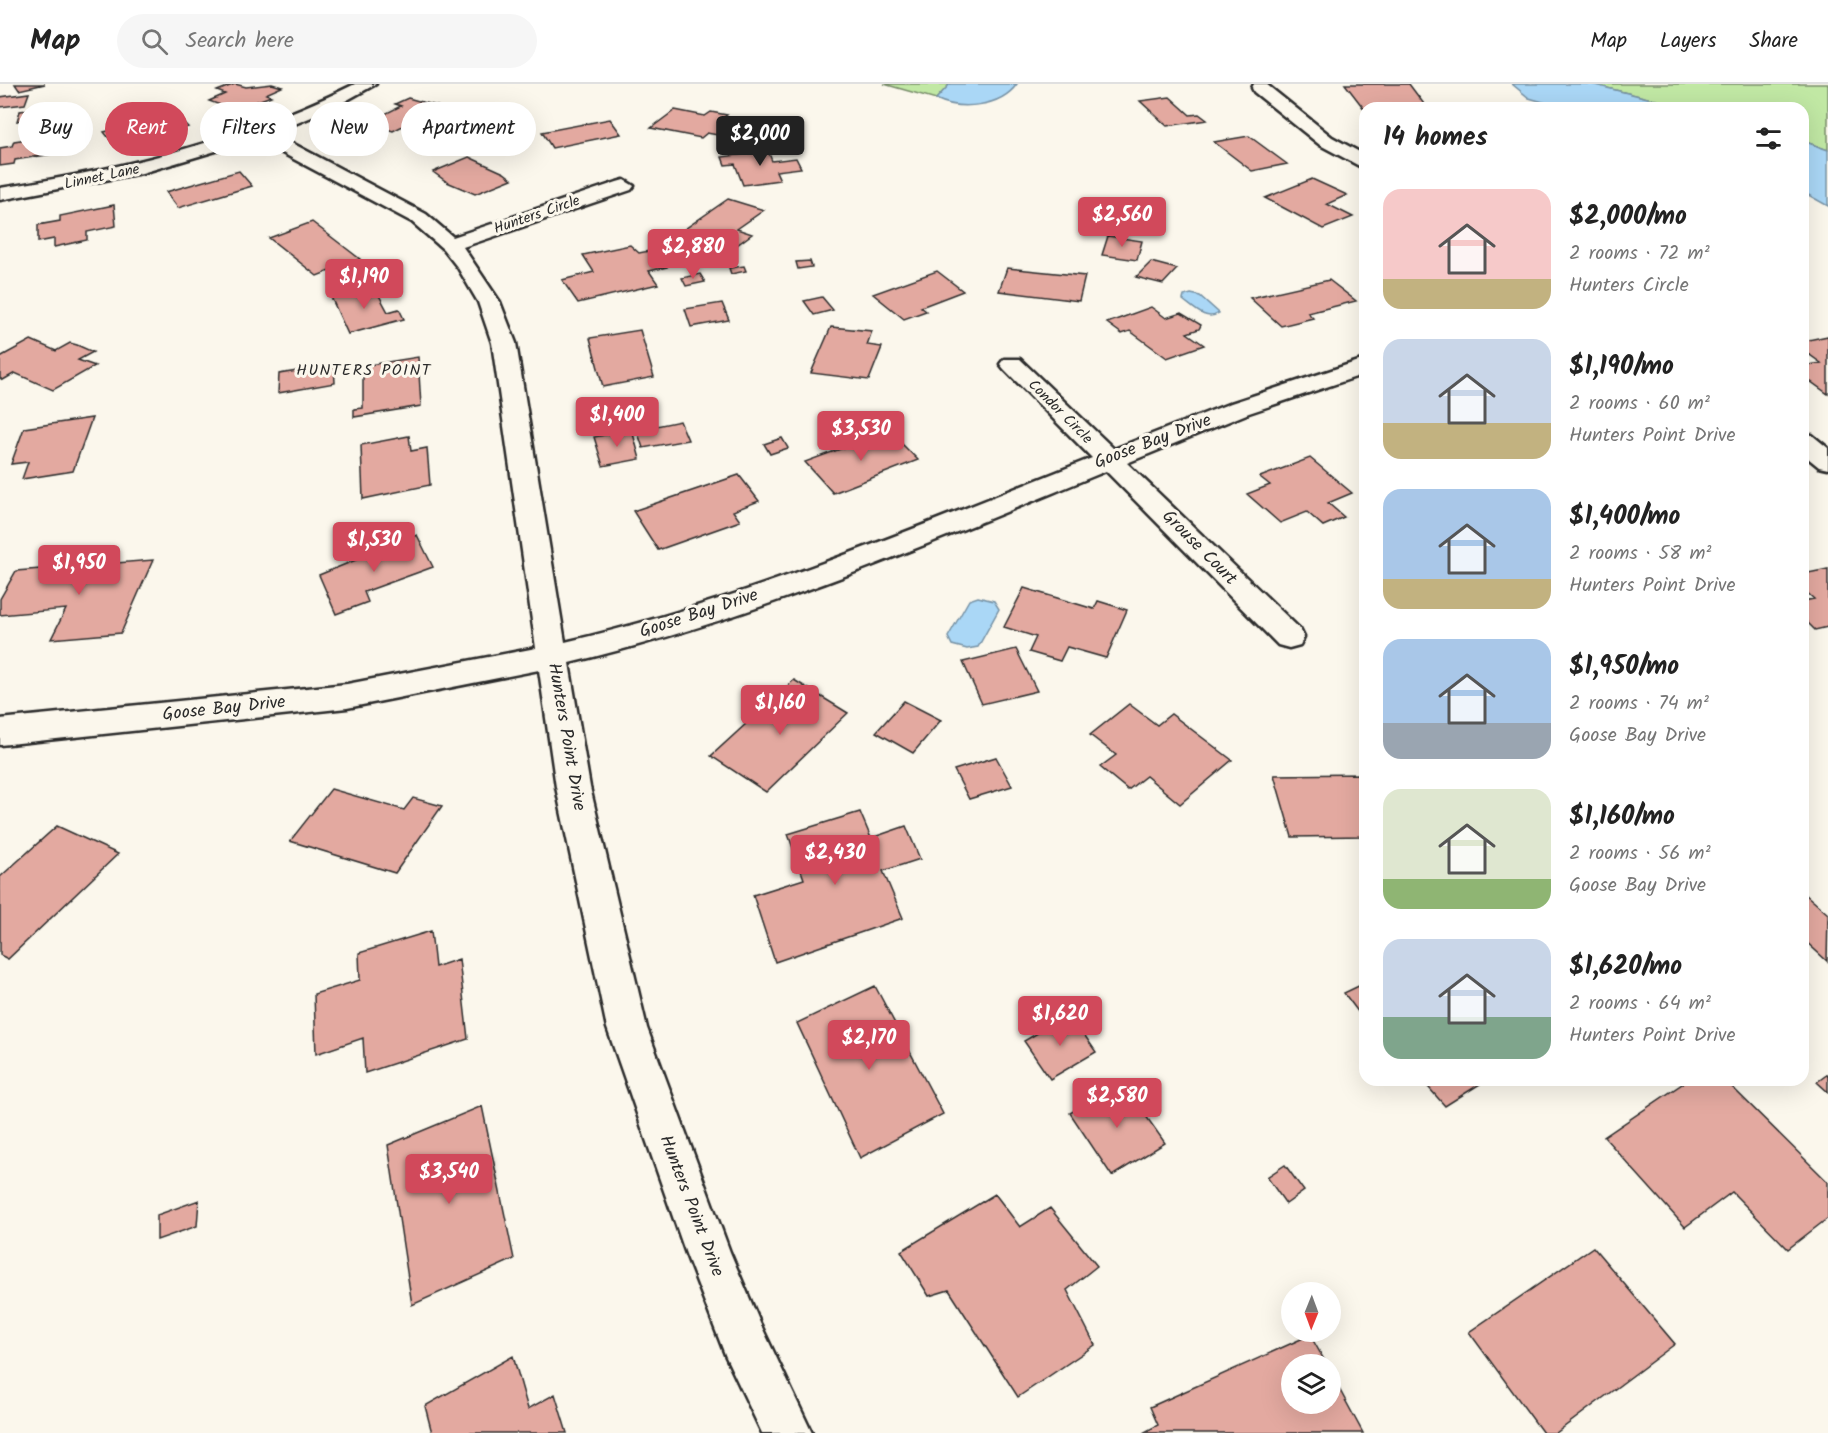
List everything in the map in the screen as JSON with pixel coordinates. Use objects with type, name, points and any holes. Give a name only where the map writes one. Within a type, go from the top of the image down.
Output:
[{"type":"street","name":"Linnet Lane","points":[[297,119],[368,84]]},
{"type":"street","points":[[1260,88],[1326,141],[1359,160]]},
{"type":"street","name":"Linnet Lane","points":[[0,194],[107,177],[200,152]]},
{"type":"street","name":"Hunters Point Drive","points":[[297,154],[419,218],[450,245],[467,266],[489,302],[504,344],[573,787],[627,1028],[708,1254],[743,1340],[787,1433]]},
{"type":"street","name":"Hunters Circle","points":[[450,245],[624,186]]},
{"type":"street","name":"Condor Circle","points":[[1012,364],[1108,459]]},
{"type":"street","name":"Goose Bay Drive","points":[[0,732],[347,696],[551,656],[624,639],[841,568],[1240,408],[1359,368]]},
{"type":"street","points":[[1809,446],[1828,460]]},
{"type":"street","name":"Grouse Court","points":[[1108,459],[1289,637]]},
{"type":"green space","points":[[884,84],[950,84],[936,99]]},
{"type":"green space","points":[[1591,84],[1828,84],[1828,150],[1809,143],[1809,102],[1664,102]]},
{"type":"water","points":[[950,84],[1017,84],[1001,98],[980,105],[968,106],[936,99]]},
{"type":"water","points":[[1512,84],[1591,84],[1664,102],[1543,102],[1529,98]]},
{"type":"water","points":[[1809,143],[1828,150],[1828,206],[1809,195]]},
{"type":"water","points":[[1191,294],[1200,296],[1219,313],[1209,316],[1196,310],[1183,300],[1184,296]]},
{"type":"water","points":[[978,597],[994,601],[999,609],[978,647],[967,649],[952,645],[948,637],[969,600]]},
{"type":"building","points":[[15,84],[45,84],[19,90]]},
{"type":"building","points":[[235,84],[246,87],[272,84],[282,87],[266,94],[271,96],[255,102],[209,101],[225,94],[217,91]]},
{"type":"building","points":[[1345,84],[1409,84],[1422,102],[1359,102]]},
{"type":"building","points":[[29,93],[26,102],[18,102],[18,105],[0,107],[0,97]]},
{"type":"building","points":[[1170,97],[1190,115],[1199,114],[1207,120],[1167,126],[1140,101]]},
{"type":"building","points":[[408,98],[422,102],[401,102],[401,106],[395,104]]},
{"type":"building","points":[[401,106],[401,127],[393,131],[389,130],[389,112]]},
{"type":"building","points":[[675,110],[705,116],[711,112],[727,115],[722,119],[739,123],[723,136],[707,133],[701,138],[651,128]]},
{"type":"building","points":[[610,119],[621,134],[552,148],[542,132]]},
{"type":"building","points":[[1249,136],[1287,164],[1252,171],[1214,142]]},
{"type":"building","points":[[18,140],[18,156],[40,156],[15,160],[14,164],[0,166],[0,148],[12,146],[14,141]]},
{"type":"building","points":[[768,151],[772,161],[796,158],[801,168],[776,171],[780,180],[743,185],[735,164],[725,165],[722,157]]},
{"type":"building","points":[[469,157],[512,179],[475,194],[447,182],[433,172]]},
{"type":"building","points":[[239,171],[252,186],[178,208],[166,192]]},
{"type":"building","points":[[1312,179],[1347,195],[1327,204],[1353,217],[1323,229],[1265,198]]},
{"type":"building","points":[[728,199],[764,210],[737,229],[752,234],[737,245],[682,231]]},
{"type":"building","points":[[114,205],[116,226],[87,232],[87,240],[54,247],[54,239],[38,242],[38,225],[60,221],[60,216]]},
{"type":"building","points":[[312,222],[360,259],[317,276],[269,238]]},
{"type":"building","points":[[1113,224],[1129,227],[1127,233],[1111,231]]},
{"type":"building","points":[[1108,236],[1142,241],[1137,260],[1102,255]]},
{"type":"building","points":[[630,245],[639,253],[654,250],[667,267],[649,271],[658,284],[578,303],[562,280],[594,272],[583,255]]},
{"type":"building","points":[[810,261],[812,267],[798,269],[796,262]]},
{"type":"building","points":[[1151,262],[1177,269],[1163,284],[1136,277]]},
{"type":"building","points":[[744,266],[746,271],[731,274],[729,268]]},
{"type":"building","points":[[1007,268],[1085,276],[1079,301],[999,291]]},
{"type":"building","points":[[937,271],[963,291],[921,307],[926,311],[904,319],[873,294]]},
{"type":"building","points":[[700,274],[705,282],[686,286],[682,278]]},
{"type":"building","points":[[1329,280],[1356,301],[1308,313],[1313,318],[1281,326],[1250,298]]},
{"type":"building","points":[[374,286],[388,312],[399,309],[404,319],[348,334],[331,297]]},
{"type":"building","points":[[822,297],[833,310],[814,315],[804,301]]},
{"type":"building","points":[[722,303],[729,320],[691,327],[685,309]]},
{"type":"building","points":[[1151,307],[1166,318],[1181,313],[1201,325],[1199,329],[1187,333],[1204,345],[1167,358],[1130,331],[1122,334],[1107,323]]},
{"type":"building","points":[[831,327],[872,331],[867,345],[882,347],[869,380],[811,373]]},
{"type":"building","points":[[640,330],[654,377],[603,387],[590,338]]},
{"type":"building","points":[[1828,336],[1828,394],[1809,380],[1809,365],[1821,363],[1809,354],[1809,340]]},
{"type":"building","points":[[31,340],[56,351],[70,343],[77,345],[93,352],[78,360],[95,366],[53,390],[15,373],[3,380],[0,378],[0,357]]},
{"type":"building","points":[[418,357],[421,406],[354,417],[354,409],[363,408],[363,366]]},
{"type":"building","points":[[334,365],[335,383],[278,393],[279,374]]},
{"type":"building","points":[[92,418],[73,471],[22,479],[28,462],[11,464],[24,428]]},
{"type":"building","points":[[680,421],[688,440],[643,448],[637,430]]},
{"type":"building","points":[[632,430],[640,459],[603,466],[594,437]]},
{"type":"building","points":[[889,431],[918,460],[833,493],[805,462]]},
{"type":"building","points":[[409,436],[411,451],[427,448],[430,485],[363,499],[361,445]]},
{"type":"building","points":[[782,438],[788,448],[770,454],[764,444]]},
{"type":"building","points":[[1310,458],[1352,493],[1328,503],[1344,517],[1323,526],[1307,512],[1280,523],[1247,494],[1270,485],[1260,477]]},
{"type":"building","points":[[739,475],[759,501],[733,511],[740,521],[658,550],[633,511]]},
{"type":"building","points":[[417,535],[433,567],[364,592],[368,602],[336,614],[319,575]]},
{"type":"building","points":[[153,560],[121,633],[51,639],[66,609],[0,615],[0,599],[16,571]]},
{"type":"building","points":[[1828,569],[1828,627],[1815,630],[1809,624],[1809,600],[1814,599],[1809,594],[1809,573]]},
{"type":"building","points":[[1024,588],[1094,609],[1098,601],[1127,610],[1106,658],[1067,647],[1060,661],[1029,652],[1036,637],[1004,627]]},
{"type":"building","points":[[1016,649],[1037,691],[982,704],[963,662]]},
{"type":"building","points":[[794,680],[848,713],[766,792],[711,756]]},
{"type":"building","points":[[904,701],[941,720],[913,753],[876,732]]},
{"type":"building","points":[[1129,704],[1157,725],[1171,714],[1232,760],[1180,804],[1146,776],[1128,790],[1100,767],[1116,755],[1090,735]]},
{"type":"building","points":[[996,757],[1012,786],[969,799],[954,770]]},
{"type":"building","points":[[1359,774],[1359,836],[1292,837],[1274,775]]},
{"type":"building","points":[[331,789],[404,810],[413,798],[442,806],[395,873],[290,841]]},
{"type":"building","points":[[860,812],[871,838],[906,826],[920,859],[883,871],[903,918],[775,962],[753,895],[804,879],[788,834]]},
{"type":"building","points":[[57,826],[118,854],[8,959],[0,955],[0,877]]},
{"type":"building","points":[[1809,897],[1828,914],[1827,961],[1809,944]]},
{"type":"building","points":[[431,931],[435,967],[459,959],[468,1039],[365,1073],[363,1038],[316,1054],[314,994],[360,980],[359,953]]},
{"type":"building","points":[[875,986],[943,1114],[860,1158],[797,1023]]},
{"type":"building","points":[[1359,986],[1359,1013],[1344,993]]},
{"type":"building","points":[[1070,1014],[1096,1052],[1050,1079],[1024,1041]]},
{"type":"building","points":[[1828,1074],[1828,1092],[1817,1082]]},
{"type":"building","points":[[1122,1082],[1165,1143],[1112,1176],[1070,1113]]},
{"type":"building","points":[[1427,1086],[1477,1086],[1445,1106]]},
{"type":"building","points":[[1679,1086],[1731,1086],[1828,1182],[1828,1218],[1788,1249],[1732,1192],[1685,1227],[1604,1137]]},
{"type":"building","points":[[482,1106],[514,1259],[412,1305],[388,1145]]},
{"type":"building","points":[[1285,1165],[1304,1191],[1286,1204],[1267,1177]]},
{"type":"building","points":[[995,1194],[1020,1227],[1050,1208],[1097,1266],[1067,1290],[1095,1345],[1018,1397],[949,1290],[929,1296],[901,1251]]},
{"type":"building","points":[[199,1200],[197,1226],[157,1240],[157,1215]]},
{"type":"building","points":[[1593,1247],[1675,1344],[1556,1433],[1543,1433],[1469,1332]]},
{"type":"building","points":[[1294,1342],[1314,1342],[1321,1354],[1281,1354],[1281,1414],[1341,1414],[1341,1392],[1363,1433],[1143,1433],[1158,1425],[1150,1407]]},
{"type":"building","points":[[513,1356],[528,1409],[555,1394],[567,1433],[432,1433],[425,1406]]},
{"type":"district","name":"HUNTERS POINT","points":[[364,370]]}]
